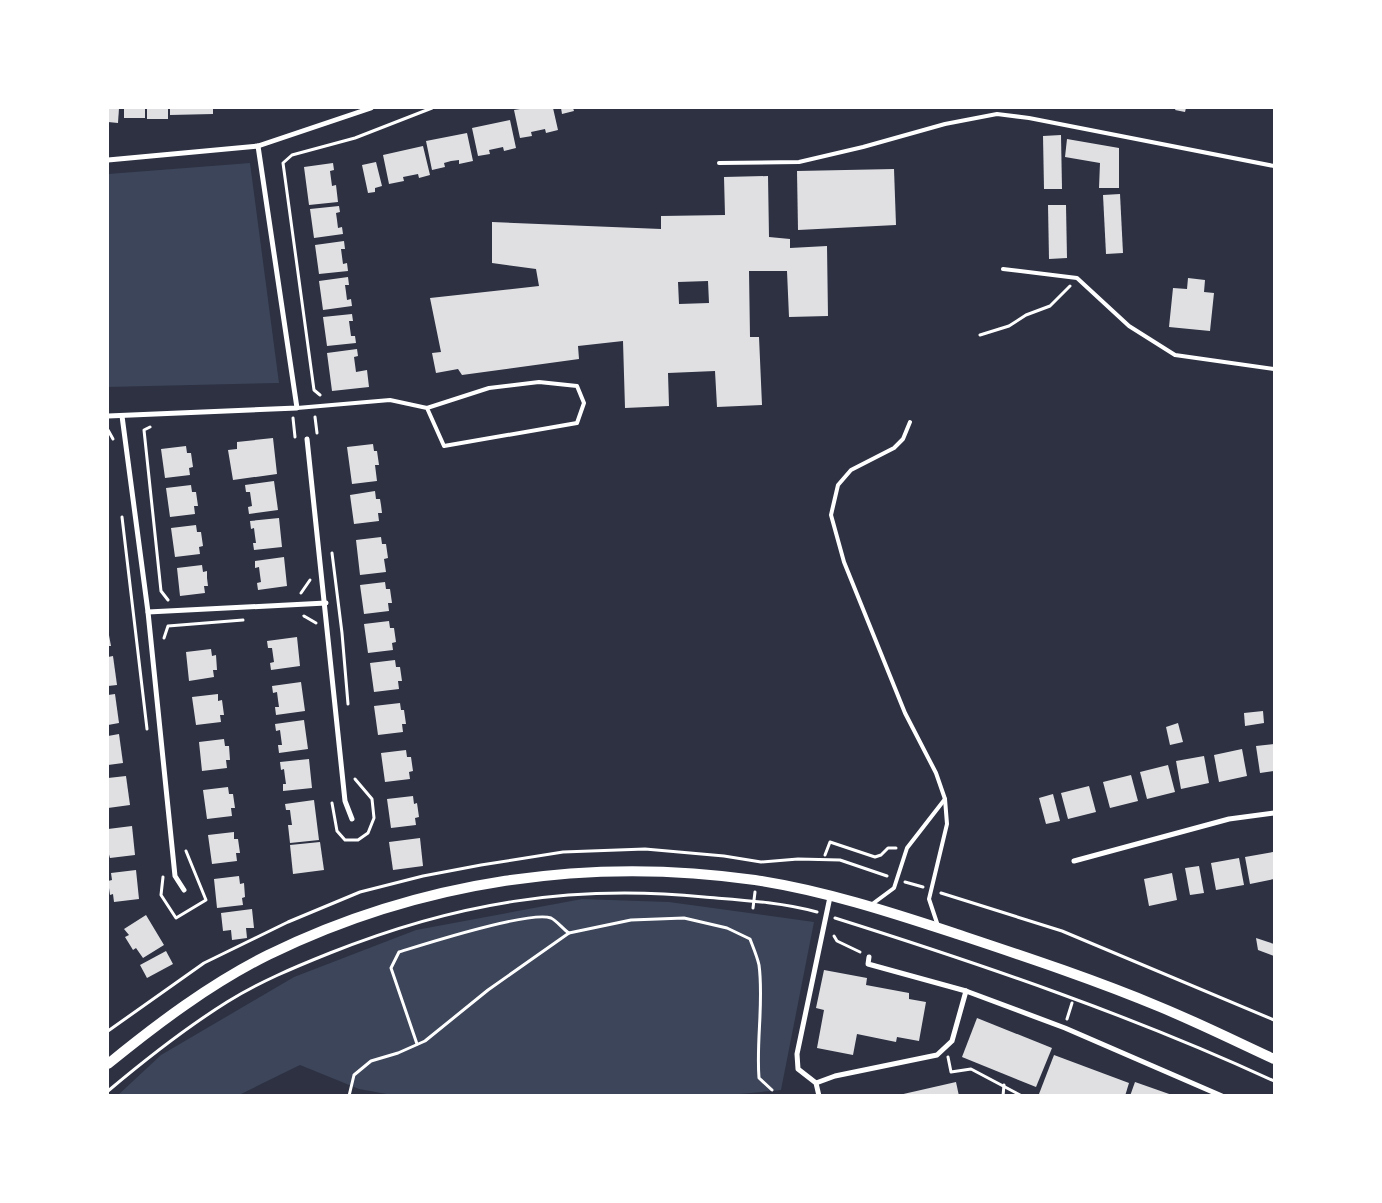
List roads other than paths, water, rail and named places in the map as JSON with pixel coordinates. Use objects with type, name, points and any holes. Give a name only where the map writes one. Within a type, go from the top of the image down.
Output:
[{"type":"main road","points":[[108,1064],[214,986],[268,955],[353,919],[422,896],[496,881],[611,870],[678,872],[757,880],[868,907],[939,928],[1046,964],[1160,1007],[1274,1059]]},
{"type":"street","points":[[108,160],[258,146],[371,108]]},
{"type":"street","points":[[108,416],[297,408],[258,146]]},
{"type":"street","points":[[122,416],[148,612],[175,876],[184,890]]},
{"type":"street","points":[[307,439],[326,603],[345,801],[352,820]]},
{"type":"street","points":[[148,612],[326,603]]},
{"type":"street","points":[[1074,861],[1229,819],[1274,813]]},
{"type":"street","points":[[819,1096],[816,1083],[798,1069],[797,1054],[830,897]]},
{"type":"street","points":[[869,957],[868,964],[966,991],[1065,1028],[1222,1096]]},
{"type":"street","points":[[816,1083],[835,1076],[938,1055],[952,1041],[966,991]]},
{"type":"lane","points":[[719,163],[799,162],[863,147],[945,124],[998,114],[1029,118],[1274,166]]},
{"type":"lane","points":[[1002,269],[1077,278],[1129,326],[1175,355],[1274,369]]},
{"type":"lane","points":[[297,408],[390,400],[427,408],[489,388],[538,382],[577,386],[584,403],[577,423],[444,446],[427,408]]},
{"type":"lane","points":[[910,422],[903,439],[894,448],[851,470],[838,485],[832,515],[844,562],[905,713],[936,773],[945,800],[947,824],[930,889],[930,907],[939,928]]},
{"type":"lane","points":[[868,907],[887,895],[898,880],[907,848],[945,800]]}]
